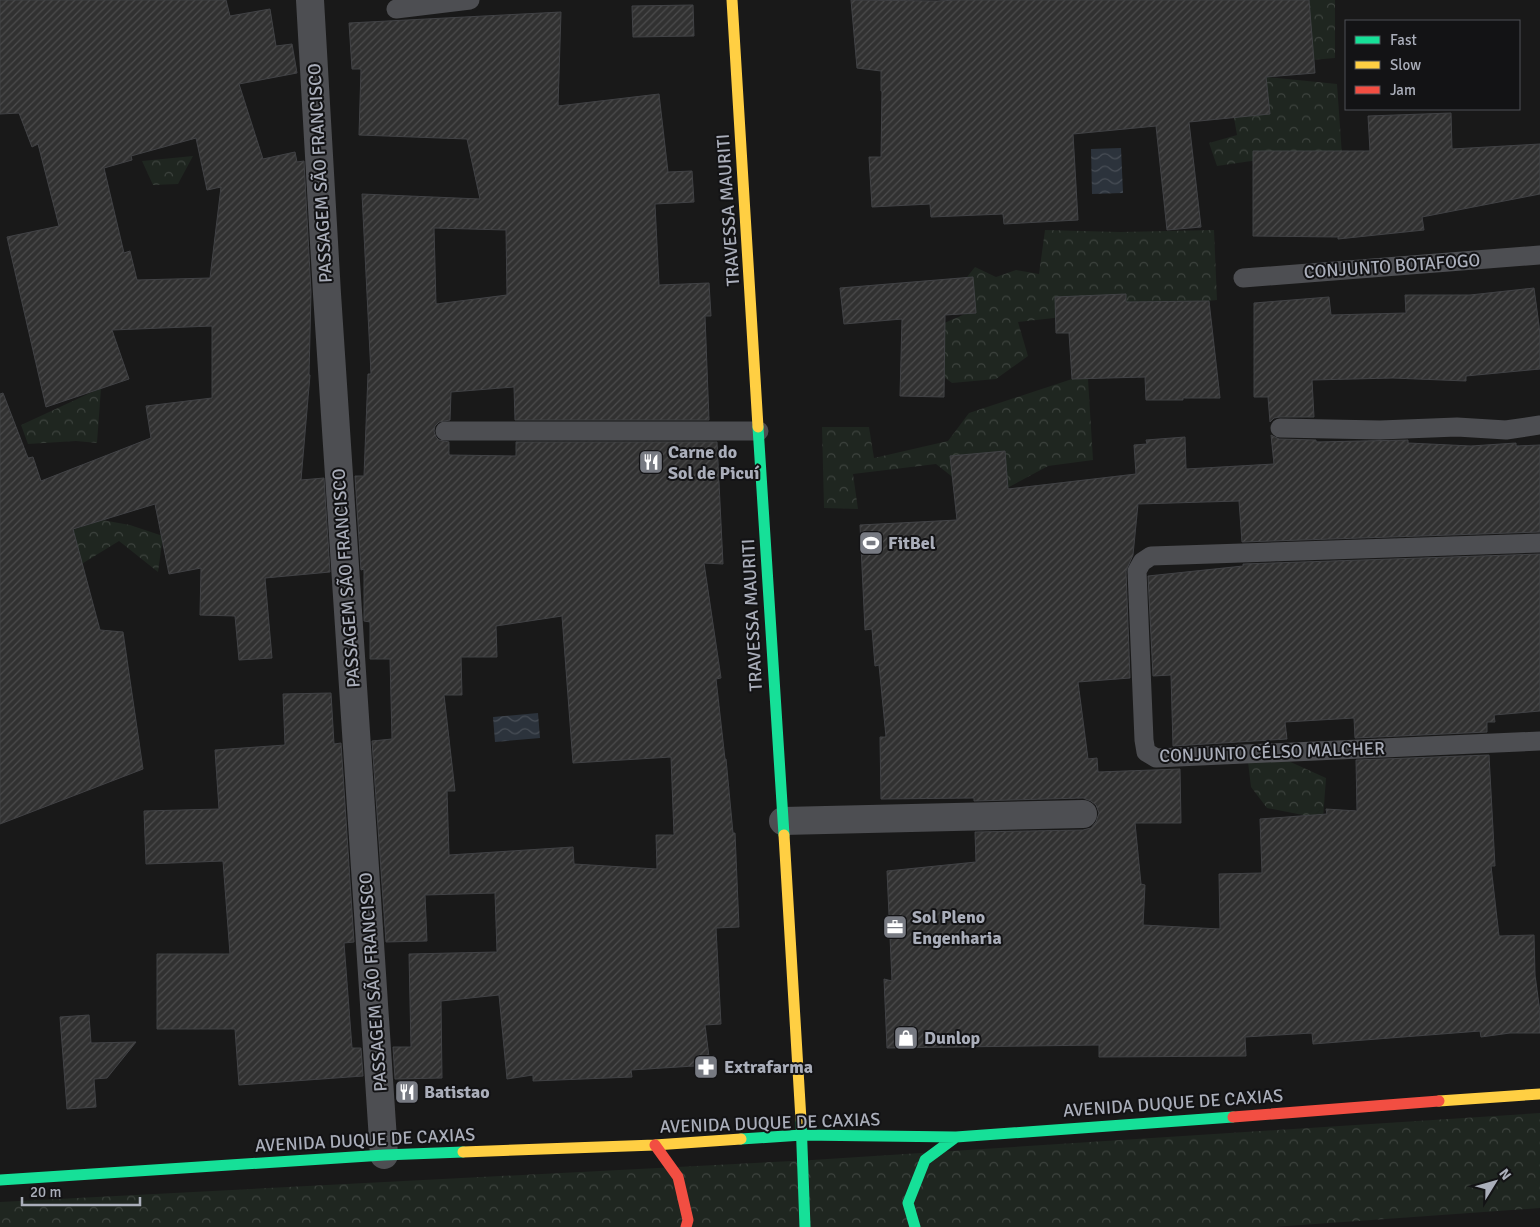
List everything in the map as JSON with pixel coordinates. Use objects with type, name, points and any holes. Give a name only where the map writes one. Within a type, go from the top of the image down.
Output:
[{"type":"main road","name":"TRAVESSA MAURITI","points":[[732,0],[802,1135],[805,1227]]},
{"type":"main road","name":"AVENIDA DUQUE DE CAXIAS","points":[[0,1180],[384,1155],[655,1144],[802,1135],[956,1137],[1540,1094]]},
{"type":"main road","points":[[915,1227],[908,1203],[925,1160],[956,1137]]},
{"type":"main road","points":[[655,1144],[678,1177],[688,1220],[686,1227]]},
{"type":"street","name":"PASSAGEM SÃO FRANCISCO","points":[[310,0],[327,304],[384,1155]]},
{"type":"street","points":[[782,821],[1083,814]]},
{"type":"lane","points":[[396,9],[470,0]]},
{"type":"lane","name":"CONJUNTO BOTAFOGO","points":[[1243,278],[1540,255]]},
{"type":"lane","points":[[1280,428],[1380,430],[1456,427],[1506,430],[1540,425]]},
{"type":"lane","points":[[444,431],[759,432]]},
{"type":"lane","name":"CONJUNTO CÉLSO MALCHER","points":[[1540,543],[1151,556],[1142,562],[1137,570],[1144,740],[1146,752],[1156,758],[1540,741]]},
{"type":"green space","points":[[1273,0],[1335,0],[1335,58],[1264,64]]},
{"type":"green space","points":[[1248,75],[1337,84],[1342,155],[1319,151],[1217,166],[1209,143],[1237,135],[1234,118]]},
{"type":"green space","points":[[193,156],[178,184],[153,185],[142,161]]},
{"type":"green space","points":[[1045,230],[1120,232],[1214,230],[1217,300],[1018,322],[1028,356],[996,379],[952,383],[944,377],[945,340],[942,324],[965,314],[976,313],[967,277],[975,267],[996,277],[1016,270],[1039,274]]},
{"type":"green space","points":[[1072,379],[1088,379],[1093,460],[1048,466],[983,501],[936,464],[853,474],[858,509],[824,508],[822,427],[869,427],[874,458],[948,441],[969,413]]},
{"type":"green space","points":[[101,388],[97,443],[76,441],[28,444],[21,425]]},
{"type":"green space","points":[[102,520],[130,525],[163,536],[158,572],[119,541],[67,573],[49,538]]},
{"type":"green space","points":[[1284,759],[1326,778],[1323,819],[1267,808],[1251,787],[1248,762]]},
{"type":"green space","points":[[1540,1113],[1540,1208],[1273,1227],[0,1227],[0,1202],[812,1160]]},
{"type":"water","points":[[1121,148],[1123,193],[1092,194],[1091,149]]},
{"type":"water","points":[[538,713],[540,738],[495,742],[493,717]]},
{"type":"building","points":[[0,0],[226,0],[230,16],[270,9],[276,46],[292,44],[297,73],[239,84],[263,159],[295,152],[297,162],[304,161],[311,292],[310,375],[301,480],[324,478],[330,572],[265,578],[272,658],[239,660],[235,616],[200,615],[201,568],[169,574],[155,504],[73,529],[100,630],[123,632],[143,769],[0,824],[0,394],[3,393],[28,458],[33,457],[41,481],[151,438],[146,406],[212,398],[212,326],[112,330],[129,379],[46,407],[7,237],[59,226],[38,144],[32,147],[19,113],[0,114]],"holes":[[[196,138],[207,190],[221,187],[210,278],[137,280],[130,251],[124,253],[104,168],[132,160],[131,156]]]},
{"type":"building","points":[[851,0],[1309,0],[1315,73],[1266,77],[1270,114],[1189,122],[1201,227],[1167,230],[1156,126],[1073,134],[1078,220],[1004,224],[1003,214],[931,217],[930,204],[872,207],[869,157],[881,157],[881,71],[857,68]]},
{"type":"building","points":[[693,5],[694,36],[633,37],[632,6]]},
{"type":"building","points":[[561,12],[558,106],[659,94],[668,172],[692,171],[694,202],[655,204],[659,285],[709,283],[711,316],[705,316],[709,420],[515,420],[514,387],[451,392],[450,420],[439,422],[435,426],[434,431],[439,440],[449,442],[449,455],[516,456],[516,442],[717,442],[723,564],[704,563],[721,678],[716,679],[733,833],[735,833],[739,927],[716,928],[721,1024],[705,1025],[710,1065],[631,1070],[632,1077],[533,1081],[533,1075],[507,1079],[499,995],[441,1001],[442,1078],[395,1079],[393,1047],[411,1047],[409,954],[497,952],[495,893],[425,895],[427,941],[386,942],[372,741],[392,739],[390,659],[370,659],[370,622],[364,621],[364,569],[361,570],[355,476],[364,476],[368,374],[371,374],[362,194],[480,199],[467,139],[359,135],[361,69],[352,69],[349,23]],"holes":[[[434,228],[506,230],[507,295],[436,304]],[[562,616],[573,763],[671,757],[674,835],[656,835],[657,869],[574,864],[573,847],[449,855],[447,791],[455,791],[444,695],[462,695],[461,657],[497,657],[496,626]]]},
{"type":"building","points":[[1451,113],[1452,149],[1540,144],[1540,194],[1422,217],[1424,230],[1338,239],[1338,237],[1253,236],[1253,151],[1370,151],[1368,116]]},
{"type":"building","points":[[973,277],[976,313],[945,315],[944,397],[900,396],[902,319],[844,324],[840,288]]},
{"type":"building","points":[[1534,288],[1540,333],[1540,369],[1466,376],[1466,381],[1393,378],[1312,380],[1314,417],[1280,417],[1274,418],[1270,422],[1268,397],[1254,397],[1254,303],[1329,297],[1331,315],[1406,313],[1405,295],[1470,295]]},
{"type":"building","points":[[1126,294],[1126,302],[1209,301],[1220,398],[1146,400],[1145,377],[1072,379],[1069,333],[1056,333],[1055,297]]},
{"type":"building","points":[[1271,435],[1279,439],[1316,440],[1316,442],[1408,440],[1408,443],[1471,446],[1516,443],[1516,446],[1540,445],[1540,532],[1242,542],[1239,501],[1138,504],[1133,555],[1126,571],[1130,678],[1078,682],[1088,759],[1097,758],[1098,772],[1180,769],[1181,823],[1135,823],[1141,884],[1145,885],[1143,925],[1220,929],[1219,874],[1262,873],[1260,819],[1327,814],[1326,809],[1357,811],[1356,760],[1489,755],[1495,866],[1491,866],[1499,936],[1534,935],[1540,1033],[1510,1033],[1481,1037],[1480,1031],[1313,1044],[1312,1033],[1245,1037],[1246,1056],[1099,1057],[1099,1045],[887,1048],[884,979],[892,981],[887,871],[976,862],[975,832],[1083,830],[1091,828],[1096,822],[1099,813],[1096,805],[1083,798],[974,801],[974,798],[881,799],[880,737],[886,737],[879,665],[875,666],[872,629],[865,630],[860,525],[957,520],[950,456],[1005,451],[1008,489],[1136,474],[1134,445],[1147,444],[1146,440],[1185,437],[1186,469],[1274,464]]},
{"type":"building","points":[[1540,554],[1540,711],[1494,715],[1495,722],[1487,722],[1487,732],[1355,738],[1354,718],[1285,722],[1287,739],[1173,746],[1171,675],[1153,676],[1148,576],[1243,566],[1243,564]]},
{"type":"building","points":[[331,693],[334,744],[341,743],[354,942],[344,943],[352,1048],[361,1048],[363,1076],[239,1085],[235,1029],[157,1029],[157,954],[230,954],[223,861],[146,864],[144,811],[219,809],[215,750],[285,745],[283,694]]},
{"type":"building","points":[[89,1015],[91,1043],[136,1042],[107,1078],[94,1079],[96,1107],[67,1109],[60,1017]]},
{"type":"traffic: fast","points":[[758,427],[784,835]]},
{"type":"traffic: fast","points":[[741,1139],[802,1135],[956,1137],[1233,1117]]},
{"type":"traffic: fast","points":[[801,1120],[805,1227]]},
{"type":"traffic: fast","points":[[915,1227],[908,1203],[925,1160],[956,1137]]},
{"type":"traffic: fast","points":[[0,1180],[384,1155],[463,1152]]},
{"type":"traffic: slow","points":[[732,0],[758,427]]},
{"type":"traffic: slow","points":[[784,835],[801,1120]]},
{"type":"traffic: slow","points":[[1439,1101],[1540,1094]]},
{"type":"traffic: slow","points":[[463,1152],[655,1145],[741,1139]]},
{"type":"traffic: jam","points":[[1233,1117],[1439,1101]]},
{"type":"traffic: jam","points":[[655,1145],[678,1177],[688,1220],[686,1227]]},
{"type":"place","name":"Carne do Sol de Picuí","points":[[651,462]]},
{"type":"place","name":"FitBel","points":[[871,543]]},
{"type":"place","name":"Sol Pleno Engenharia","points":[[895,927]]},
{"type":"place","name":"Dunlop","points":[[906,1038]]},
{"type":"place","name":"Extrafarma","points":[[706,1067]]},
{"type":"place","name":"Batistao","points":[[407,1092]]}]
